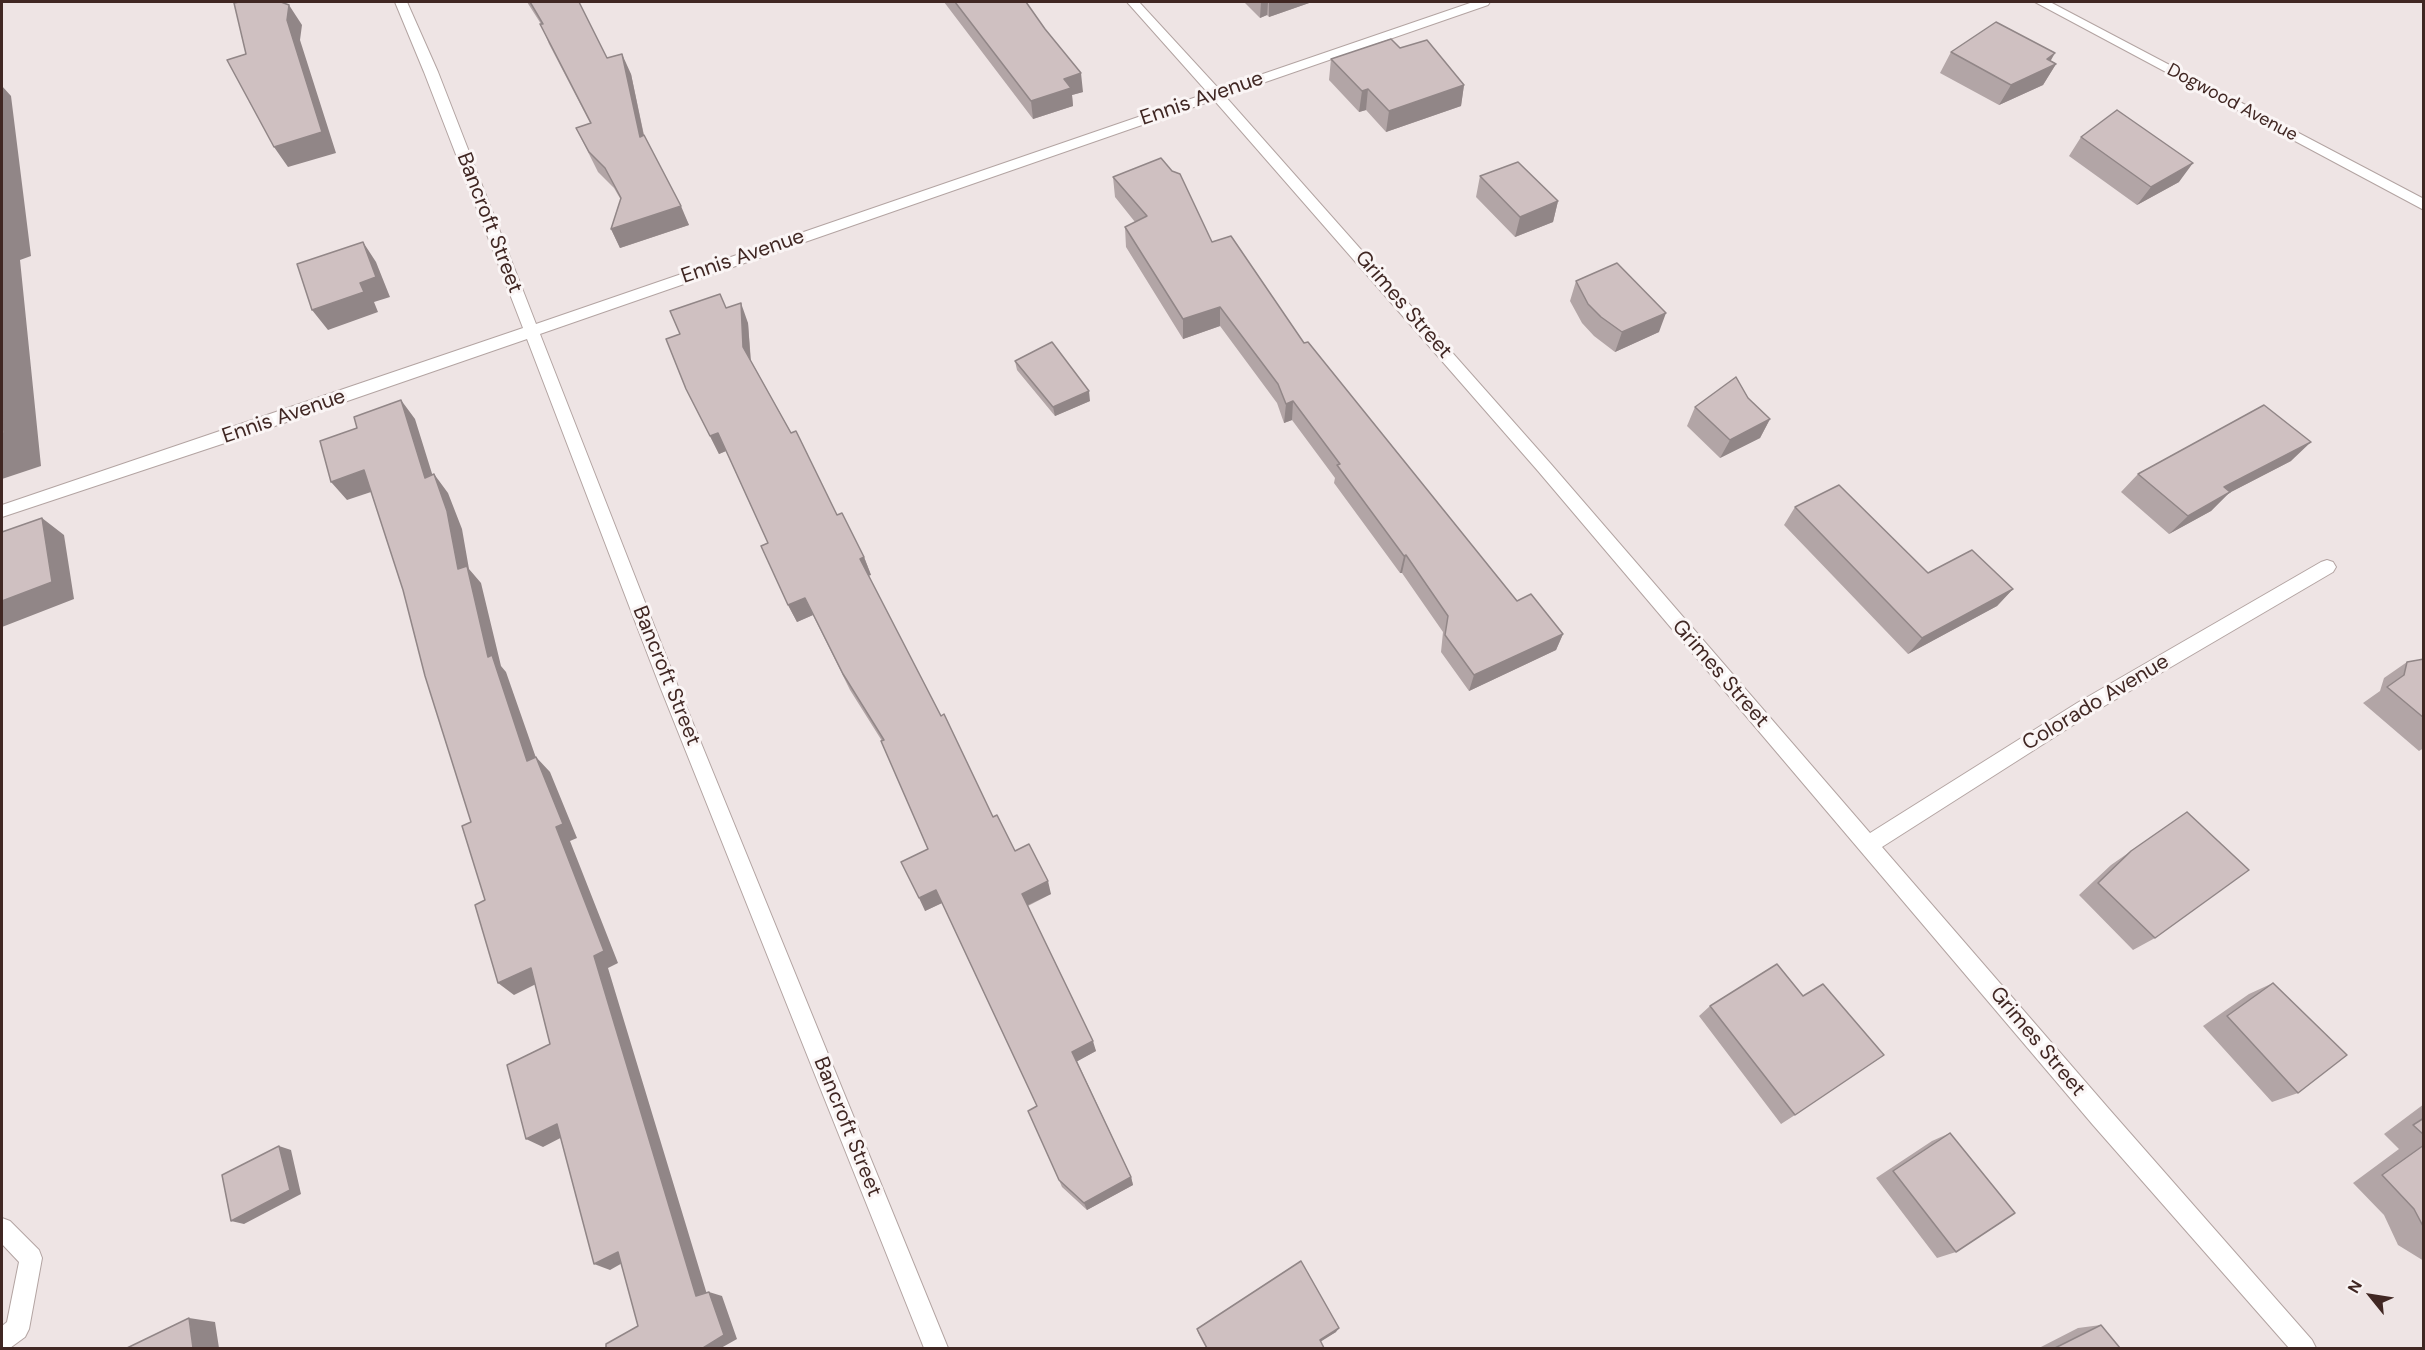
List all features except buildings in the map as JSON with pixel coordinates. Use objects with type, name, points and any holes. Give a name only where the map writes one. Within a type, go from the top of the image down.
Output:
[{"type":"street","name":"Bancroft Street","points":[[401,2],[431,72],[668,684],[936,1348]]},
{"type":"street","name":"Grimes Street","points":[[1133,2],[1544,466],[1657,602],[2101,1117],[2304,1348]]},
{"type":"street","name":"Ennis Avenue","points":[[2,512],[1484,2]]},
{"type":"street","name":"Dogwood Avenue","points":[[2041,2],[2424,205]]},
{"type":"street","name":"Colorado Avenue","points":[[1868,845],[2084,709],[2327,567]]},
{"type":"street","points":[[2,1229],[31,1258],[17,1329],[2,1340]]}]
